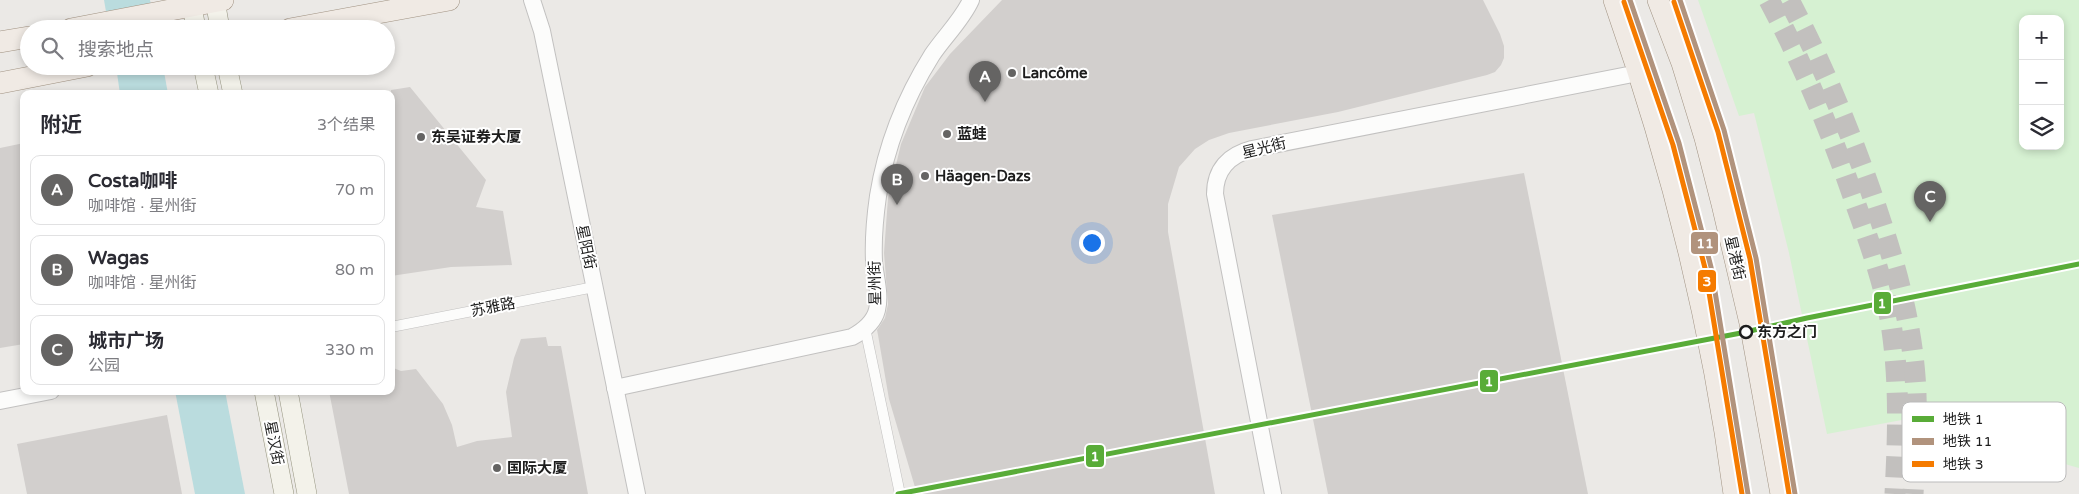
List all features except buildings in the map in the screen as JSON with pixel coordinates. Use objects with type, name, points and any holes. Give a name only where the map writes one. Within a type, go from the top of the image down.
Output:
[{"type":"main road","points":[[116,20],[192,3],[217,0],[219,20]]},
{"type":"main road","points":[[339,20],[449,0]]},
{"type":"main road","points":[[1614,0],[1638,73],[1690,256],[1714,372],[1734,494]]},
{"type":"main road","name":"星港街","points":[[1658,0],[1682,63],[1705,138],[1722,204],[1750,323],[1780,494]]},
{"type":"main road","points":[[192,3],[195,20]]},
{"type":"main road","points":[[0,42],[20,39]]},
{"type":"main road","points":[[0,83],[41,75]]},
{"type":"main road","points":[[205,75],[207,90]]},
{"type":"main road","points":[[229,75],[231,90]]},
{"type":"main road","name":"星汉街","points":[[265,395],[284,494]]},
{"type":"main road","name":"星汉街","points":[[289,395],[307,494]]},
{"type":"street","name":"星阳街","points":[[532,0],[542,30],[637,494]]},
{"type":"street","name":"星州街","points":[[615,388],[852,337],[865,328],[877,310],[878,293],[874,259],[876,216],[883,174],[894,132],[921,74],[936,49],[971,0]]},
{"type":"street","name":"星光街","points":[[1273,494],[1215,194],[1217,178],[1225,164],[1236,154],[1252,149],[1638,73]]},
{"type":"street","name":"苏雅路","points":[[395,326],[594,287]]},
{"type":"street","points":[[865,328],[900,494]]},
{"type":"street","points":[[0,401],[31,395]]},
{"type":"green space","points":[[1698,0],[2079,0],[2079,468],[2066,464],[2066,402],[1902,402],[1902,420],[1827,434],[1789,253],[1754,113],[1739,116]]},
{"type":"water","points":[[104,0],[150,0],[154,20],[107,20]]},
{"type":"water","points":[[117,75],[165,75],[167,90],[119,90]]},
{"type":"water","points":[[176,395],[226,395],[245,494],[195,494]]},
{"type":"tunnel","points":[[1769,0],[1806,75],[1827,126],[1866,234],[1885,294],[1896,367],[1895,494]]},
{"type":"tunnel","points":[[1789,0],[1823,69],[1878,212],[1892,258],[1909,328],[1916,402]]},
{"type":"tunnel","points":[[1913,494],[1914,482]]},
{"type":"metro line","name":"11","points":[[1630,0],[1679,143],[1711,267],[1748,494]]},
{"type":"metro line","name":"11","points":[[1680,0],[1724,130],[1756,258],[1795,494]]},
{"type":"metro line","name":"3","points":[[1624,2],[1673,145],[1705,268],[1742,494]]},
{"type":"metro line","name":"3","points":[[1674,2],[1718,132],[1750,259],[1789,494]]},
{"type":"metro line","name":"1","points":[[898,494],[1741,333],[2079,264]]},
{"type":"place","name":"Lancôme","points":[[1012,73]]},
{"type":"place","name":"Costa咖啡","points":[[985,102]]},
{"type":"place","name":"蓝蛙","points":[[947,134]]},
{"type":"place","name":"东吴证券大厦","points":[[421,137]]},
{"type":"place","name":"Häagen-Dazs","points":[[925,176]]},
{"type":"place","name":"Wagas","points":[[897,205]]},
{"type":"place","name":"城市广场","points":[[1930,222]]},
{"type":"place","name":"东方之门","points":[[1746,332]]},
{"type":"place","name":"国际大厦","points":[[497,468]]}]
